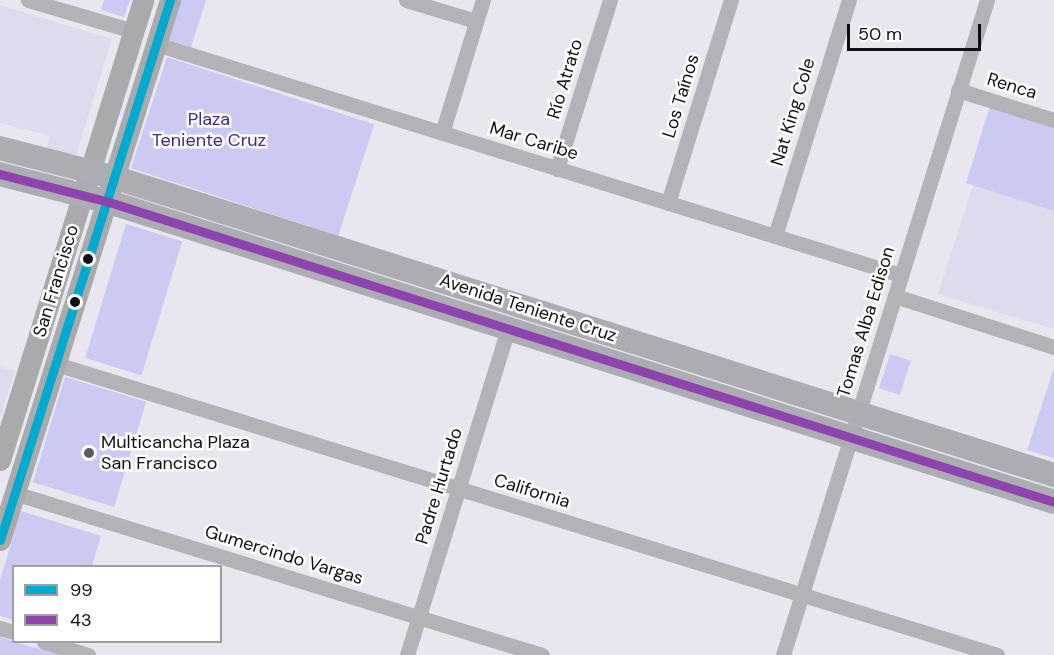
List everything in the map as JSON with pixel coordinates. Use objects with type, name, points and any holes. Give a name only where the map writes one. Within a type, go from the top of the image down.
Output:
[{"type":"main road","name":"San Francisco","points":[[0,460],[143,0]]},
{"type":"main road","name":"San Francisco","points":[[0,540],[109,202],[170,0]]},
{"type":"main road","name":"Avenida Teniente Cruz","points":[[0,148],[116,178],[1054,476]]},
{"type":"main road","name":"Avenida Teniente Cruz","points":[[0,174],[109,202],[1054,502]]},
{"type":"street","points":[[28,0],[133,31]]},
{"type":"street","points":[[406,0],[476,21]]},
{"type":"street","points":[[442,133],[483,0]]},
{"type":"street","name":"Río Atrato","points":[[557,169],[610,0]]},
{"type":"street","name":"Los Taínos","points":[[668,203],[731,0]]},
{"type":"street","name":"Nat King Cole","points":[[775,236],[849,0]]},
{"type":"street","name":"Tomas Alba Edison","points":[[783,655],[987,0]]},
{"type":"street","name":"Mar Caribe","points":[[156,45],[901,275]]},
{"type":"street","name":"Renca","points":[[958,90],[1054,120]]},
{"type":"street","points":[[894,296],[1054,348]]},
{"type":"street","name":"Padre Hurtado","points":[[407,655],[508,329]]},
{"type":"street","name":"California","points":[[56,364],[997,655]]},
{"type":"street","name":"Gumercindo Vargas","points":[[14,493],[543,655]]},
{"type":"street","points":[[47,643],[88,655]]},
{"type":"shaded area","points":[[0,5],[112,39],[75,159],[46,152],[50,136],[0,123]]},
{"type":"shaded area","points":[[973,185],[1054,211],[1054,329],[938,294]]},
{"type":"shaded area","points":[[0,367],[15,371],[0,419]]},
{"type":"green space","points":[[104,0],[130,0],[124,17],[101,10]]},
{"type":"green space","points":[[179,0],[206,0],[191,47],[167,40]]},
{"type":"green space","name":"Plaza Teniente Cruz","points":[[167,57],[374,124],[338,236],[131,168]]},
{"type":"green space","points":[[990,106],[1054,127],[1054,211],[966,183]]},
{"type":"green space","points":[[126,224],[182,241],[141,375],[85,358]]},
{"type":"green space","points":[[890,354],[911,361],[900,395],[879,388]]},
{"type":"green space","points":[[1054,368],[1054,458],[1027,450]]},
{"type":"green space","points":[[65,377],[146,402],[114,507],[33,482]]},
{"type":"green space","points":[[21,511],[101,536],[92,565],[12,565],[12,620],[0,616],[0,580]]},
{"type":"green space","points":[[0,636],[12,643],[61,655],[0,655]]},
{"type":"transit line","name":"99","points":[[0,540],[170,0]]},
{"type":"transit line","name":"43","points":[[0,174],[109,202],[1054,502]]},
{"type":"place","name":"Multicancha Plaza San Francisco","points":[[89,453]]}]
